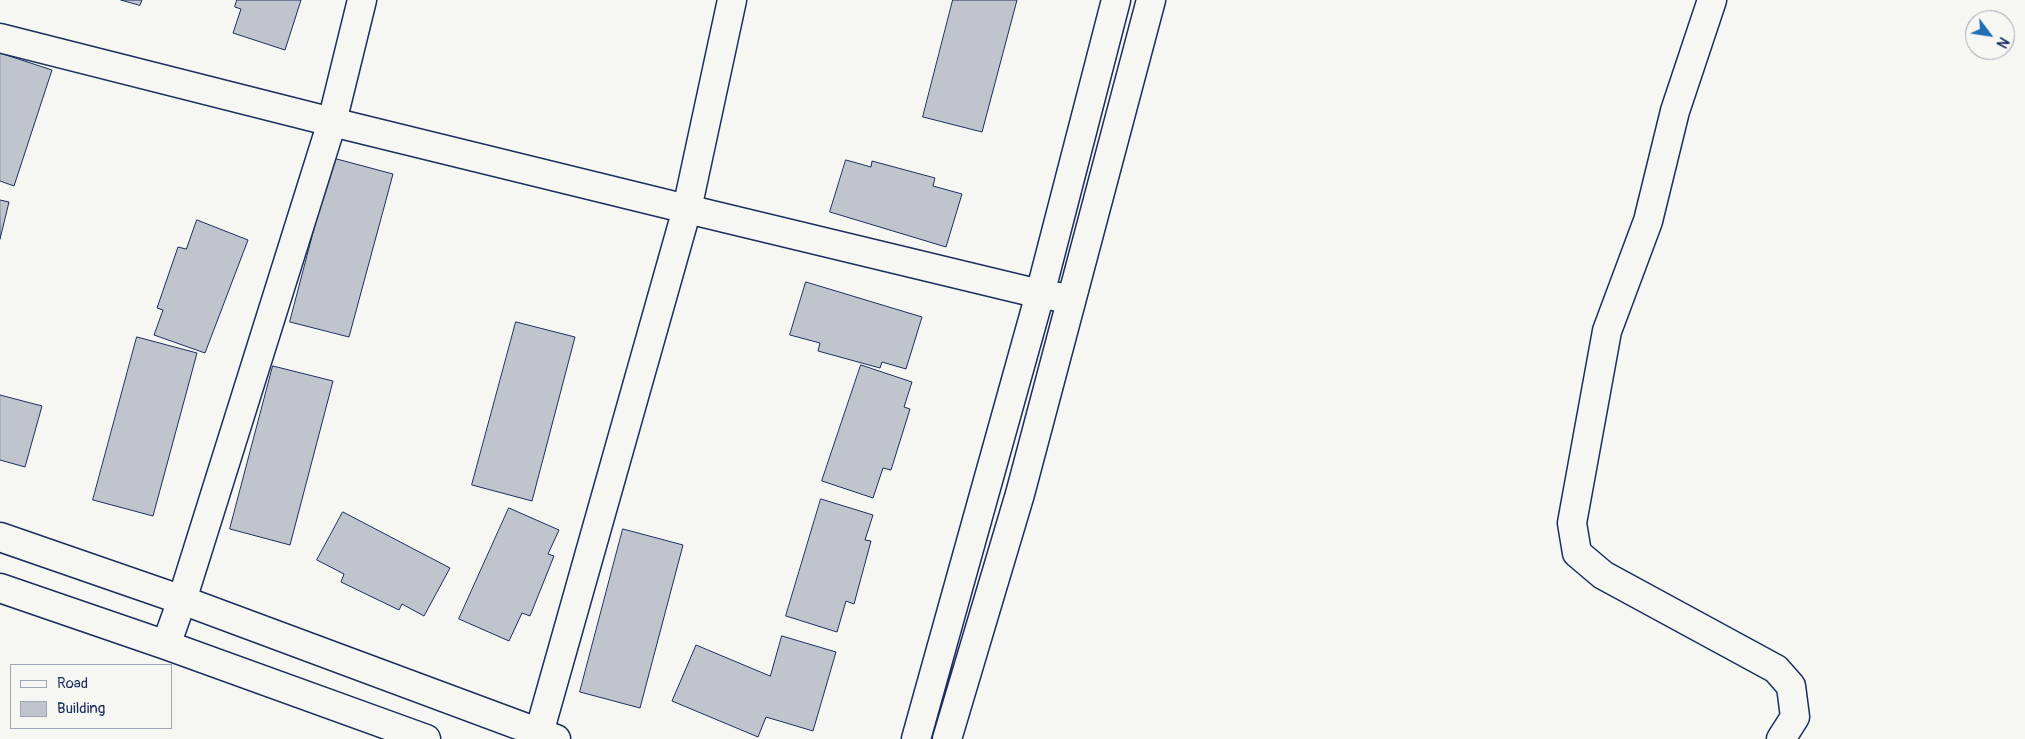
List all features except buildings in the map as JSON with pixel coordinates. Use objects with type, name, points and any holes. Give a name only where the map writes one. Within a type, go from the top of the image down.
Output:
[{"type":"street","points":[[166,645],[182,600],[332,122],[362,0]]},
{"type":"street","points":[[916,739],[1040,294],[1116,0]]},
{"type":"street","points":[[947,739],[1020,494],[1070,299],[1151,0]]},
{"type":"street","points":[[1712,0],[1675,111],[1648,221],[1607,331],[1572,523],[1577,553],[1603,575],[1776,669],[1791,686],[1795,717],[1781,739]]},
{"type":"street","points":[[0,537],[182,600],[547,736],[687,209],[726,1]]},
{"type":"street","points":[[0,38],[687,209],[1040,294],[1070,299]]},
{"type":"street","points":[[0,588],[166,645],[426,739]]}]
